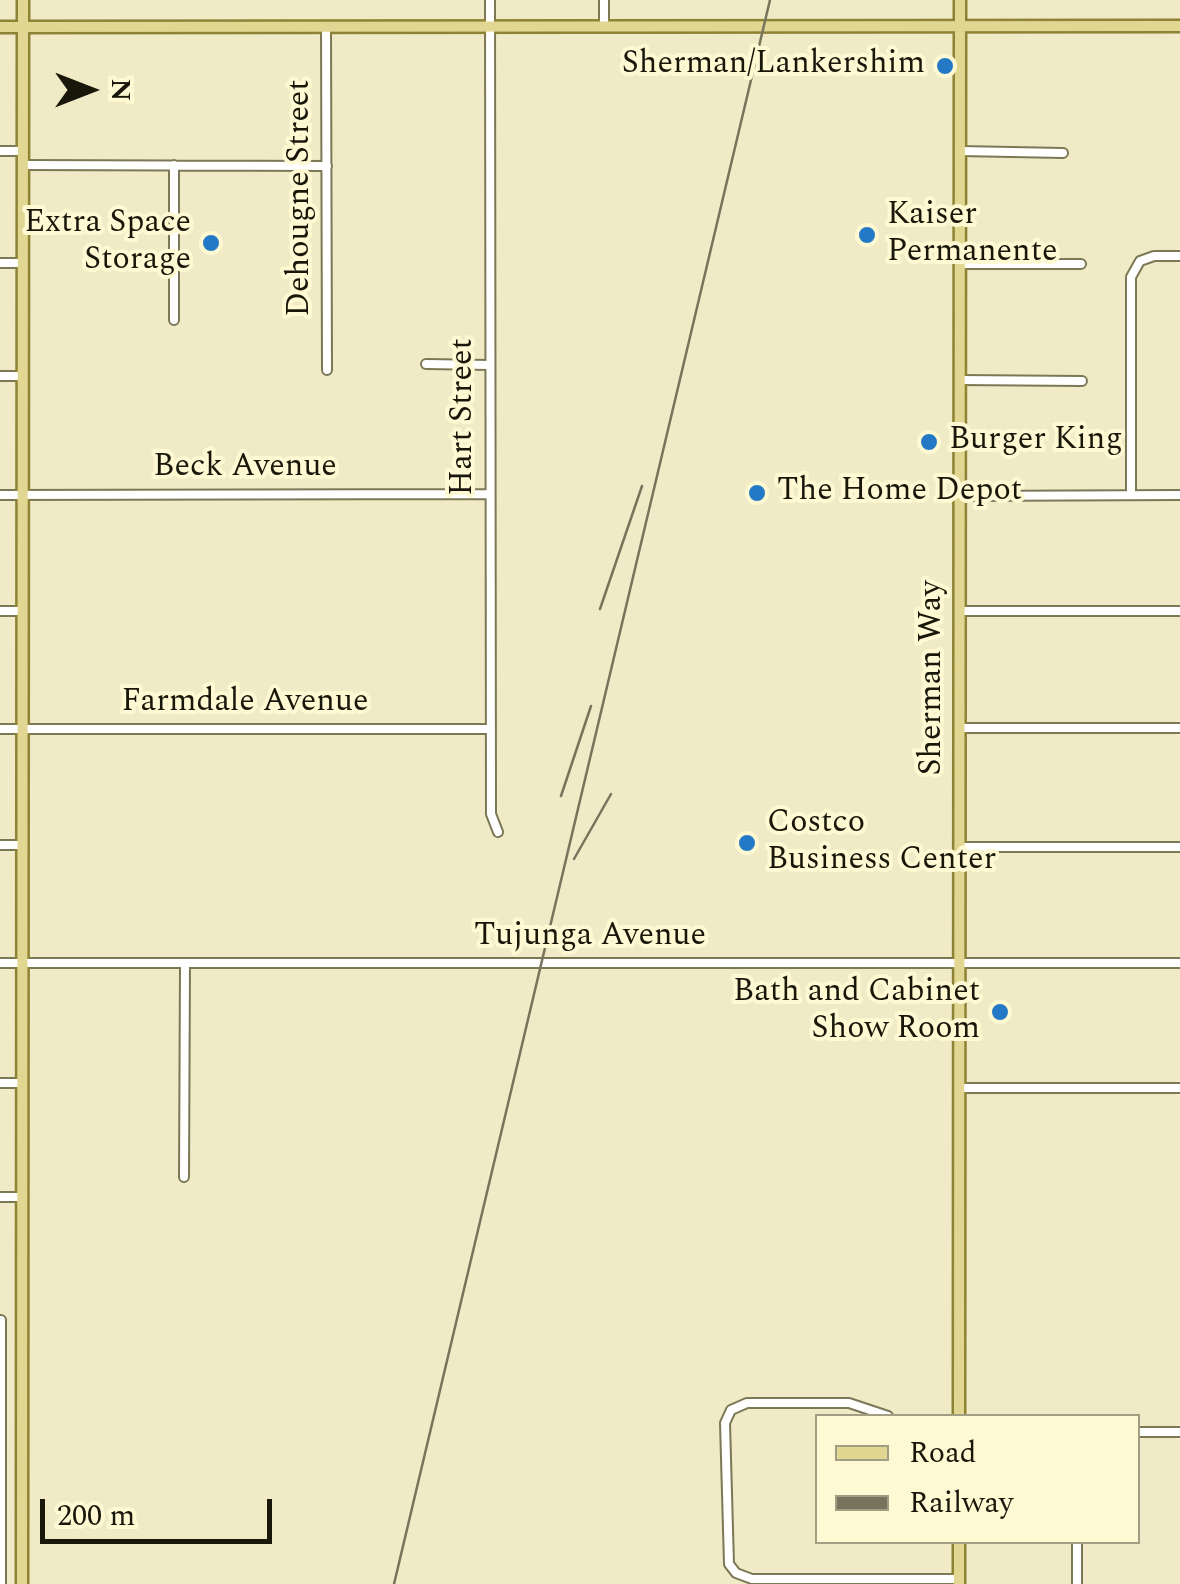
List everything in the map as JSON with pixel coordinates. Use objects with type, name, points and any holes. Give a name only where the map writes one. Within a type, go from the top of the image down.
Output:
[{"type":"main road","points":[[22,1584],[23,0]]},
{"type":"main road","name":"Sherman Way","points":[[959,1414],[960,0]]},
{"type":"main road","points":[[0,27],[1180,26]]},
{"type":"main road","points":[[959,1544],[959,1581]]},
{"type":"street","name":"Hart Street","points":[[490,0],[491,814],[498,832]]},
{"type":"street","points":[[604,0],[604,25]]},
{"type":"street","name":"Dehougne Street","points":[[326,26],[327,370]]},
{"type":"street","points":[[0,151],[23,151]]},
{"type":"street","points":[[960,151],[1063,152]]},
{"type":"street","points":[[23,165],[327,166]]},
{"type":"street","points":[[174,165],[174,320]]},
{"type":"street","points":[[1131,495],[1131,276],[1140,262],[1154,256],[1180,256]]},
{"type":"street","points":[[0,263],[23,263]]},
{"type":"street","points":[[960,264],[1081,264]]},
{"type":"street","points":[[426,364],[490,365]]},
{"type":"street","points":[[0,376],[23,376]]},
{"type":"street","points":[[960,380],[1082,381]]},
{"type":"street","name":"Beck Avenue","points":[[0,494],[490,494]]},
{"type":"street","points":[[959,496],[1180,495]]},
{"type":"street","points":[[0,611],[24,611]]},
{"type":"street","points":[[959,611],[1180,611]]},
{"type":"street","name":"Farmdale Avenue","points":[[0,728],[491,729]]},
{"type":"street","points":[[959,728],[1180,728]]},
{"type":"street","points":[[0,845],[24,845]]},
{"type":"street","points":[[959,847],[1180,847]]},
{"type":"street","name":"Tujunga Avenue","points":[[0,963],[1180,963]]},
{"type":"street","points":[[184,1177],[185,964]]},
{"type":"street","points":[[0,1083],[23,1083]]},
{"type":"street","points":[[959,1088],[1180,1088]]},
{"type":"street","points":[[0,1197],[23,1197]]},
{"type":"street","points":[[1,1584],[0,1320],[22,1320]]},
{"type":"street","points":[[882,1414],[849,1403],[747,1403],[732,1410],[725,1424],[725,1543],[734,1572],[762,1579],[959,1581]]},
{"type":"street","points":[[0,1431],[22,1431]]},
{"type":"street","points":[[1140,1432],[1180,1432]]},
{"type":"street","points":[[1076,1544],[1076,1584]]},
{"type":"railway","points":[[394,1584],[770,0]]},
{"type":"railway","points":[[600,609],[642,486]]},
{"type":"railway","points":[[561,796],[591,706]]},
{"type":"railway","points":[[574,859],[611,794]]},
{"type":"place","name":"Sherman/Lankershim","points":[[945,66]]},
{"type":"place","name":"Kaiser Permanente","points":[[867,235]]},
{"type":"place","name":"Extra Space Storage","points":[[211,243]]},
{"type":"place","name":"Burger King","points":[[929,442]]},
{"type":"place","name":"The Home Depot","points":[[757,493]]},
{"type":"place","name":"Costco Business Center","points":[[747,843]]},
{"type":"place","name":"Bath and Cabinet Show Room","points":[[1000,1012]]}]
